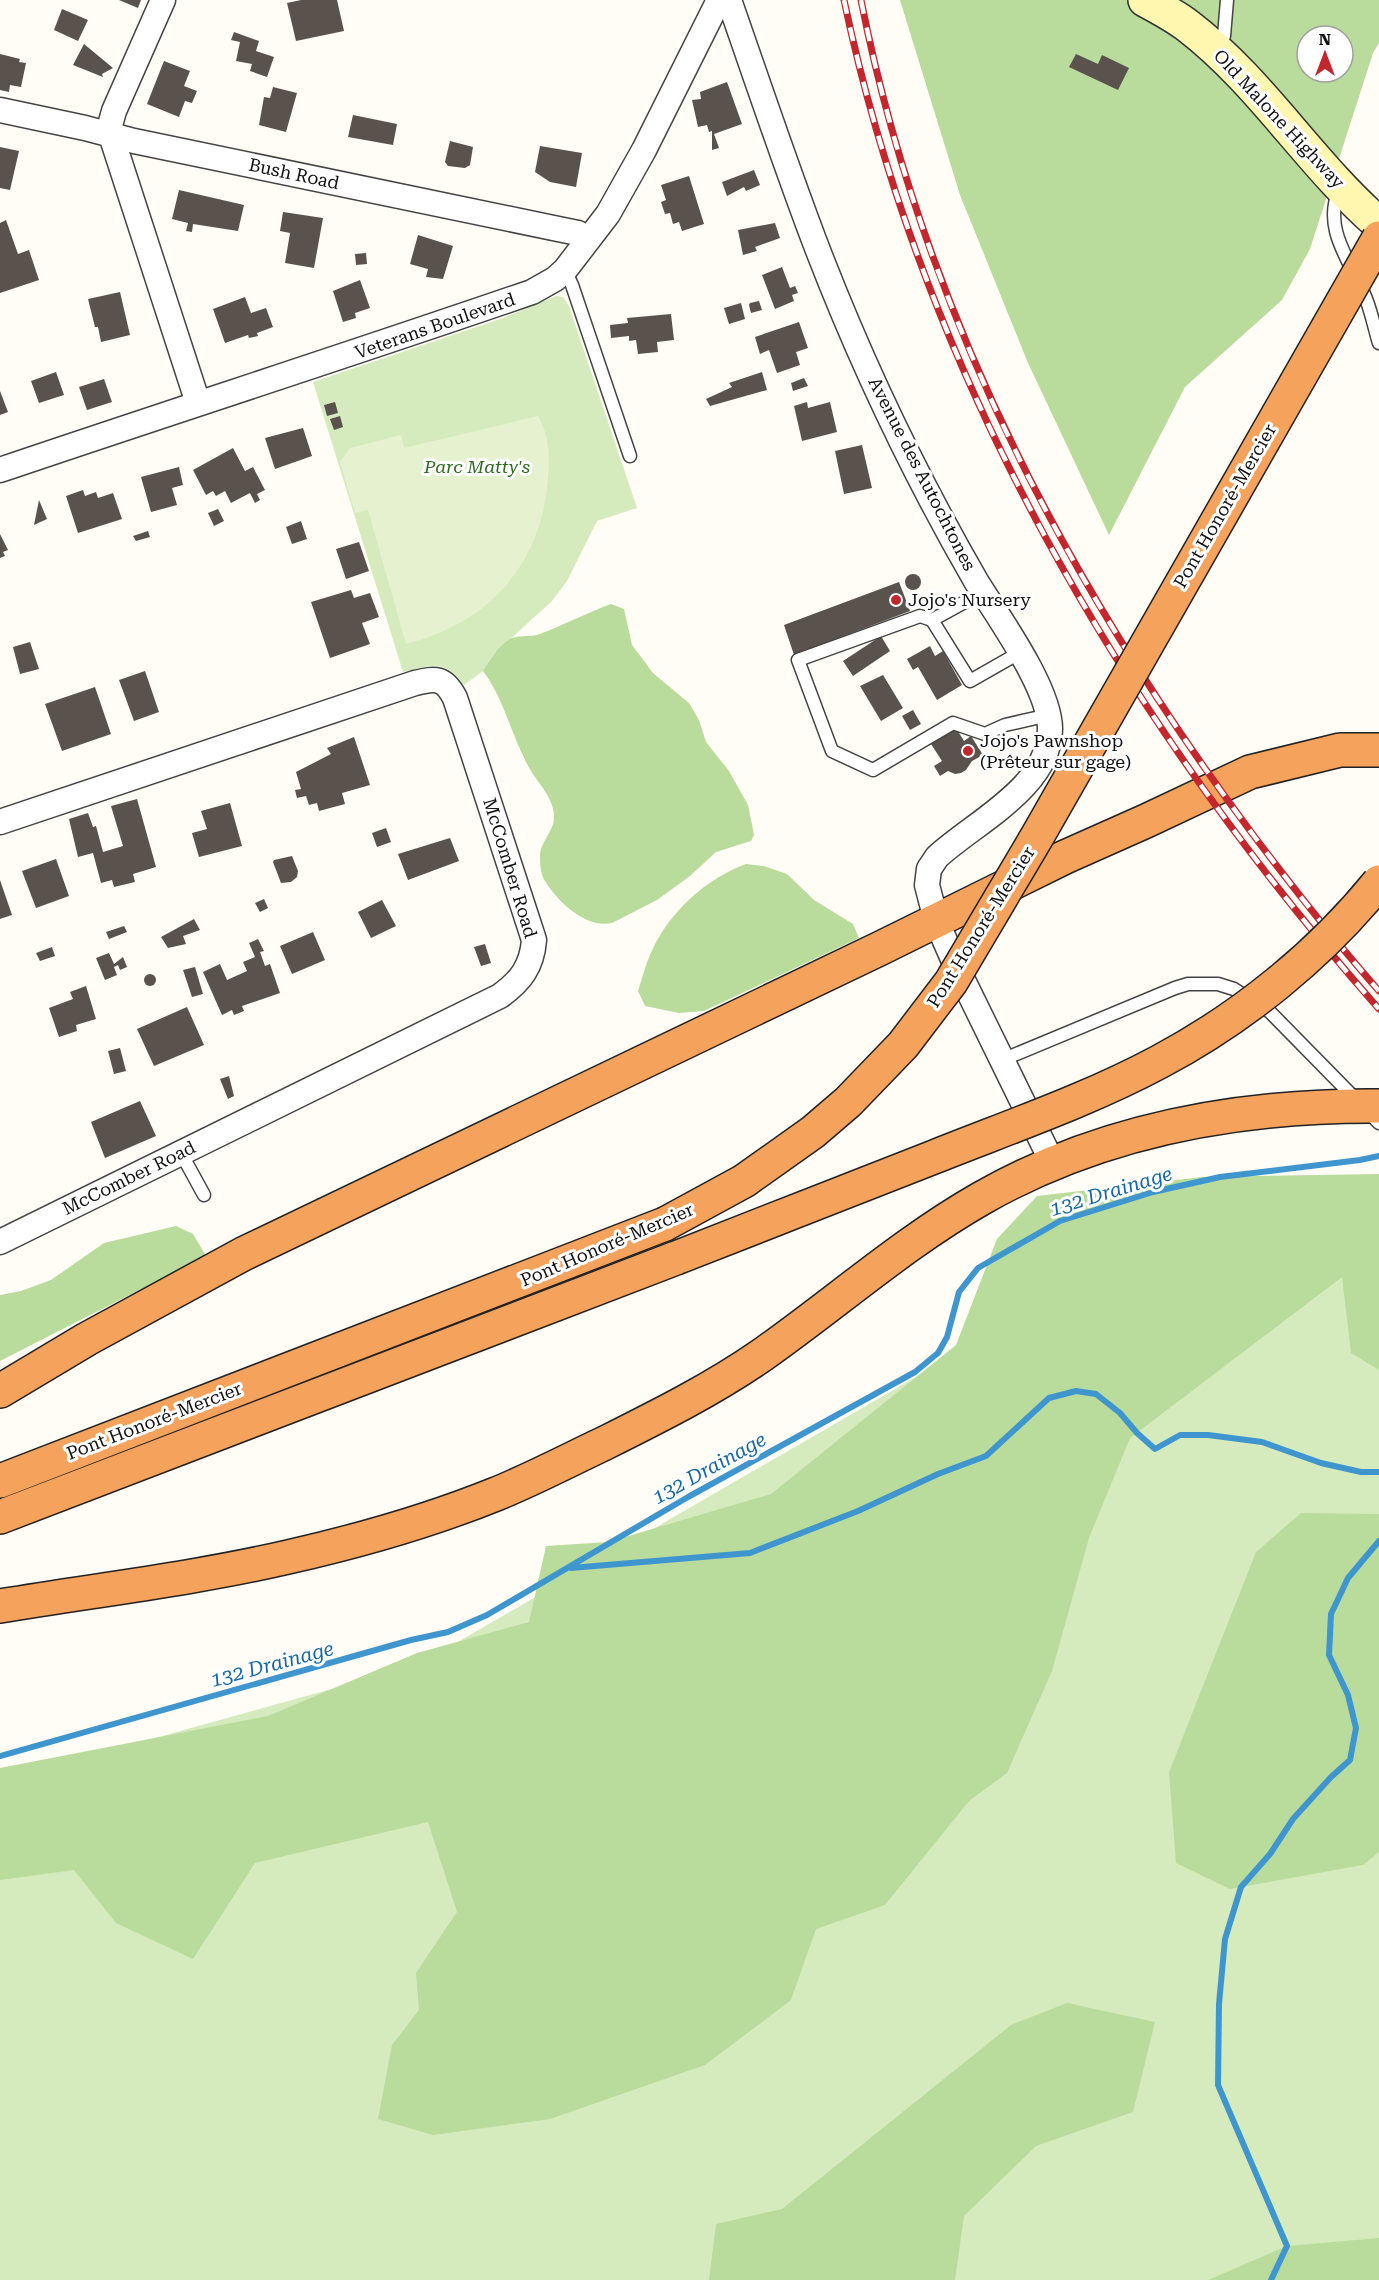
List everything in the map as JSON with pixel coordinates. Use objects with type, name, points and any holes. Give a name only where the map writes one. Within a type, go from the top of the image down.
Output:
[{"type":"highway","name":"Pont Honoré-Mercier","points":[[0,1480],[665,1224],[744,1181],[778,1159],[848,1102],[903,1044],[951,982],[1038,835],[1379,238]]},
{"type":"highway","points":[[0,1391],[87,1339],[243,1254],[1065,857],[1250,772],[1340,750],[1379,750]]},
{"type":"highway","name":"Pont Honoré-Mercier","points":[[0,1517],[676,1258],[1090,1095],[1158,1063],[1225,1022],[1286,976],[1350,916],[1379,882]]},
{"type":"highway","points":[[0,1606],[192,1576],[285,1558],[375,1535],[497,1493],[639,1426],[723,1380],[786,1337],[943,1222],[983,1197],[1099,1145],[1211,1117],[1275,1110],[1374,1112]]},
{"type":"street","points":[[163,0],[114,111],[109,135],[198,403]]},
{"type":"street","name":"Veterans Boulevard","points":[[0,470],[198,403],[339,359],[532,292],[555,279],[565,270],[608,214],[628,180],[711,15],[718,2],[723,0]]},
{"type":"street","name":"Avenue des Autochtones","points":[[729,0],[812,234],[847,320],[908,453],[983,592],[1039,688],[1048,716],[1048,742],[1044,755],[1030,779],[1018,793],[958,838],[937,857],[927,877],[927,885],[936,920],[956,966],[1053,1164]]},
{"type":"street","name":"Old Malone Highway","points":[[1145,0],[1188,25],[1231,63],[1341,187],[1379,224]]},
{"type":"street","name":"Bush Road","points":[[0,110],[578,233],[588,239]]},
{"type":"street","name":"McComber Road","points":[[0,822],[415,683],[440,681],[447,684],[451,690],[532,931],[533,951],[525,974],[500,996],[2,1237]]},
{"type":"lane","points":[[1217,51],[1224,36],[1227,0]]},
{"type":"lane","points":[[1341,187],[1335,201],[1334,225],[1337,240],[1365,296],[1379,343]]},
{"type":"lane","points":[[565,270],[576,295],[630,456]]},
{"type":"lane","points":[[932,620],[983,592]]},
{"type":"lane","points":[[1019,653],[970,681],[932,620],[920,616],[798,660],[832,751],[873,770],[953,723],[985,734],[1005,725],[1048,716]]},
{"type":"lane","points":[[1002,1060],[1175,988],[1188,984],[1218,984],[1234,989],[1270,1012],[1374,1112]]},
{"type":"lane","points":[[181,1152],[204,1195]]},
{"type":"green space","points":[[900,0],[1379,0],[1379,43],[1373,53],[1310,249],[1282,300],[1185,387],[1109,535],[1028,363],[960,195]]},
{"type":"green space","name":"Parc Matty's","points":[[556,296],[563,297],[569,306],[637,508],[597,521],[567,581],[552,601],[494,654],[483,671],[464,685],[457,676],[444,667],[430,666],[403,672],[313,382],[503,318]]},
{"type":"green space","points":[[538,416],[548,446],[548,478],[544,509],[535,537],[522,563],[506,585],[486,605],[436,634],[406,644],[368,510],[355,513],[340,462],[350,448],[401,435],[404,448]]},
{"type":"green space","points":[[611,604],[624,609],[632,645],[653,673],[689,703],[699,720],[706,742],[729,771],[748,805],[754,835],[751,841],[716,852],[690,876],[657,900],[612,923],[602,924],[592,922],[573,912],[557,897],[543,878],[540,854],[554,821],[553,810],[549,798],[524,759],[497,694],[483,671],[498,649],[510,639],[537,635]]},
{"type":"green space","points":[[746,864],[764,866],[787,874],[814,900],[853,924],[859,938],[704,1011],[679,1013],[645,1006],[638,991],[650,955],[666,926],[677,912],[702,889]]},
{"type":"green space","points":[[1379,1174],[1379,1370],[1351,1353],[1342,1277],[1130,1438],[1089,1538],[1052,1671],[1007,1773],[969,1801],[885,1905],[816,1929],[791,2000],[705,2065],[550,2119],[433,2135],[378,2119],[392,2045],[419,2010],[416,1973],[457,1912],[428,1822],[255,1863],[193,1959],[116,1923],[74,1870],[0,1880],[0,1768],[268,1716],[417,1653],[529,1622],[546,1546],[608,1542],[771,1494],[956,1345],[997,1239],[1037,1196],[1202,1177]]},
{"type":"green space","points":[[1379,1210],[1379,2280],[0,2280],[0,1781],[418,1665],[971,1345]]},
{"type":"green space","points":[[176,1226],[193,1234],[206,1256],[0,1361],[0,1295],[21,1291],[51,1280],[104,1243]]},
{"type":"green space","points":[[1301,1513],[1379,1514],[1379,1852],[1363,1865],[1230,1889],[1176,1863],[1169,1772],[1256,1552]]},
{"type":"green space","points":[[1067,2003],[1155,2022],[1133,2112],[1036,2146],[964,2216],[955,2280],[709,2280],[716,2224],[782,2209],[1011,2025]]},
{"type":"green space","points":[[1379,2238],[1379,2280],[1208,2280],[1287,2246]]},
{"type":"building","points":[[119,0],[141,0],[138,8]]},
{"type":"building","points":[[301,0],[337,0],[344,31],[296,41],[287,3]]},
{"type":"building","points":[[62,9],[88,20],[78,41],[54,30]]},
{"type":"building","points":[[234,32],[259,41],[256,51],[274,57],[267,77],[250,71],[252,64],[236,61],[240,42],[231,40]]},
{"type":"building","points":[[84,44],[113,68],[102,74],[103,77],[73,65]]},
{"type":"building","points":[[0,54],[20,59],[19,62],[26,63],[21,87],[10,85],[9,92],[0,90]]},
{"type":"building","points":[[1076,54],[1098,64],[1102,55],[1129,68],[1118,90],[1069,67]]},
{"type":"building","points":[[164,61],[190,71],[184,86],[197,91],[192,103],[185,101],[179,117],[147,104]]},
{"type":"building","points":[[727,82],[742,124],[714,134],[719,148],[712,150],[712,131],[709,132],[707,125],[698,127],[692,100],[701,99],[700,92]]},
{"type":"building","points":[[273,87],[297,93],[286,132],[259,125],[264,97],[270,98]]},
{"type":"building","points":[[353,115],[397,124],[393,145],[348,137]]},
{"type":"building","points":[[450,141],[473,147],[470,165],[465,168],[448,166],[445,162]]},
{"type":"building","points":[[540,146],[582,153],[576,187],[550,182],[535,172]]},
{"type":"building","points":[[0,147],[19,151],[10,190],[0,188]]},
{"type":"building","points":[[754,170],[760,185],[746,191],[744,187],[727,196],[722,182]]},
{"type":"building","points":[[689,176],[704,224],[682,231],[679,222],[673,224],[670,213],[665,214],[661,202],[666,200],[661,185]]},
{"type":"building","points":[[179,190],[244,205],[238,231],[193,224],[192,232],[186,231],[188,223],[172,219]]},
{"type":"building","points":[[283,212],[323,218],[314,268],[285,263],[290,233],[280,231]]},
{"type":"building","points":[[6,220],[18,254],[29,250],[39,280],[0,293],[0,223]]},
{"type":"building","points":[[775,223],[780,238],[755,247],[757,251],[743,255],[738,230]]},
{"type":"building","points":[[418,235],[453,246],[443,279],[426,277],[428,269],[410,264]]},
{"type":"building","points":[[366,253],[367,264],[356,265],[355,254]]},
{"type":"building","points":[[782,267],[790,288],[795,286],[798,293],[792,295],[794,301],[775,309],[762,275]]},
{"type":"building","points":[[360,280],[370,308],[355,313],[356,318],[343,322],[333,291]]},
{"type":"building","points":[[120,292],[130,335],[101,342],[88,299]]},
{"type":"building","points":[[245,297],[251,313],[266,308],[273,327],[257,333],[258,336],[249,338],[248,335],[225,343],[213,309]]},
{"type":"building","points":[[759,301],[762,310],[751,313],[750,303]]},
{"type":"building","points":[[741,303],[745,319],[729,324],[724,308]]},
{"type":"building","points":[[671,314],[674,340],[657,342],[658,352],[638,354],[636,340],[629,341],[629,336],[611,338],[610,325],[628,323],[627,318]]},
{"type":"building","points":[[799,322],[808,348],[796,352],[800,365],[777,373],[769,350],[760,354],[755,337]]},
{"type":"building","points":[[56,372],[64,395],[39,403],[31,381]]},
{"type":"building","points":[[762,372],[767,390],[710,406],[706,399],[732,387],[729,383]]},
{"type":"building","points":[[804,378],[808,386],[793,391],[791,383]]},
{"type":"building","points":[[104,379],[112,402],[87,410],[79,387]]},
{"type":"building","points":[[0,391],[8,412],[0,415]]},
{"type":"building","points":[[335,402],[338,413],[327,416],[324,405]]},
{"type":"building","points":[[807,402],[808,408],[830,402],[837,432],[802,441],[794,406]]},
{"type":"building","points":[[340,416],[343,427],[334,430],[330,419]]},
{"type":"building","points":[[303,428],[312,456],[275,469],[265,438]]},
{"type":"building","points":[[862,445],[872,488],[844,494],[835,451]]},
{"type":"building","points":[[233,448],[245,471],[253,467],[265,490],[257,494],[260,500],[255,503],[250,493],[231,503],[225,491],[216,496],[213,491],[206,495],[193,470]]},
{"type":"building","points":[[179,467],[183,485],[172,488],[177,505],[151,512],[141,477]]},
{"type":"building","points":[[83,490],[85,496],[96,492],[98,498],[113,493],[122,519],[78,533],[66,496]]},
{"type":"building","points":[[39,500],[47,519],[34,525]]},
{"type":"building","points":[[218,509],[224,521],[214,526],[208,513]]},
{"type":"building","points":[[301,521],[307,539],[292,544],[286,527]]},
{"type":"building","points":[[148,531],[150,537],[136,541],[133,536]]},
{"type":"building","points":[[0,534],[8,550],[3,552],[5,556],[0,558]]},
{"type":"building","points":[[359,542],[369,571],[346,579],[336,549]]},
{"type":"building","points":[[913,574],[921,582],[913,590],[905,582]]},
{"type":"building","points":[[899,582],[910,611],[794,655],[784,625]]},
{"type":"building","points":[[351,590],[354,598],[370,593],[379,617],[362,623],[370,644],[330,658],[311,602]]},
{"type":"building","points":[[881,636],[890,651],[853,676],[843,661]]},
{"type":"building","points":[[30,642],[39,669],[20,674],[13,647]]},
{"type":"building","points":[[930,646],[935,656],[943,651],[962,685],[937,700],[918,667],[913,670],[907,659]]},
{"type":"building","points":[[145,671],[159,712],[134,721],[119,680]]},
{"type":"building","points":[[883,675],[903,708],[881,721],[860,686]]},
{"type":"building","points":[[95,687],[111,734],[62,751],[45,704]]},
{"type":"building","points":[[913,710],[921,724],[910,730],[902,716]]},
{"type":"building","points":[[956,728],[964,741],[971,736],[983,755],[972,761],[961,773],[955,774],[948,771],[940,776],[934,766],[942,761],[931,744]]},
{"type":"building","points":[[354,737],[370,785],[342,793],[345,804],[319,811],[317,803],[309,805],[306,796],[297,798],[295,790],[301,789],[296,772],[331,754],[327,748]]},
{"type":"building","points":[[137,799],[156,867],[133,874],[135,882],[114,887],[112,880],[101,883],[93,853],[78,857],[69,819],[88,813],[93,827],[96,826],[103,852],[123,846],[111,806]]},
{"type":"building","points":[[230,803],[242,846],[199,857],[192,833],[207,829],[201,811]]},
{"type":"building","points":[[386,828],[391,842],[377,847],[372,833]]},
{"type":"building","points":[[450,838],[459,861],[408,880],[398,854]]},
{"type":"building","points":[[292,856],[298,871],[297,877],[291,882],[281,883],[273,862]]},
{"type":"building","points":[[56,859],[69,896],[36,908],[22,871]]},
{"type":"building","points":[[0,880],[12,915],[0,919]]},
{"type":"building","points":[[264,899],[268,908],[260,912],[255,903]]},
{"type":"building","points":[[382,900],[396,926],[371,938],[358,912]]},
{"type":"building","points":[[194,919],[200,930],[183,936],[186,944],[168,948],[161,937]]},
{"type":"building","points":[[124,926],[127,932],[109,939],[106,932]]},
{"type":"building","points":[[313,932],[325,960],[292,974],[280,946]]},
{"type":"building","points":[[258,939],[264,951],[260,952],[265,966],[270,964],[280,993],[242,1006],[244,1011],[234,1015],[232,1010],[222,1015],[203,972],[220,964],[227,980],[247,971],[243,962],[255,957],[249,943]]},
{"type":"building","points":[[485,944],[491,963],[481,966],[474,947]]},
{"type":"building","points":[[52,947],[55,956],[40,961],[36,953]]},
{"type":"building","points":[[109,953],[114,964],[123,957],[127,967],[120,970],[118,965],[114,967],[117,975],[105,980],[96,958]]},
{"type":"building","points":[[195,967],[203,994],[192,997],[183,970]]},
{"type":"building","points":[[152,974],[155,975],[155,985],[148,986],[145,985],[144,978],[145,975]]},
{"type":"building","points":[[86,986],[96,1019],[76,1025],[77,1031],[59,1037],[49,1008],[73,999],[70,992]]},
{"type":"building","points":[[187,1007],[204,1045],[154,1066],[137,1029]]},
{"type":"building","points":[[120,1048],[126,1071],[114,1074],[108,1051]]},
{"type":"building","points":[[229,1076],[234,1096],[228,1099],[220,1079]]},
{"type":"building","points":[[140,1101],[156,1136],[105,1158],[91,1122]]},
{"type":"waterway","name":"132 Drainage","points":[[0,1756],[411,1640],[448,1632],[487,1615],[688,1497],[915,1372],[938,1353],[947,1337],[959,1292],[978,1268],[1060,1221],[1153,1192],[1220,1177],[1379,1156]]},
{"type":"waterway","points":[[571,1568],[750,1553],[858,1511],[938,1474],[986,1456],[1049,1398],[1076,1391],[1096,1394],[1120,1413],[1155,1449],[1180,1435],[1208,1435],[1262,1442],[1321,1463],[1361,1472],[1379,1472]]},
{"type":"waterway","points":[[1271,2280],[1287,2246],[1218,2085],[1219,2004],[1225,1939],[1241,1887],[1270,1854],[1293,1819],[1331,1777],[1350,1760],[1356,1728],[1348,1695],[1329,1655],[1331,1614],[1348,1578],[1379,1541]]},
{"type":"railway","points":[[844,0],[880,140],[926,277],[981,410],[1046,539],[1119,663],[1200,783],[1286,899],[1379,1009]]},
{"type":"railway","points":[[861,0],[888,114],[922,226],[963,334],[1010,440],[1064,543],[1122,643],[1186,741],[1284,876],[1379,991]]},
{"type":"place","name":"Jojo's Nursery","points":[[896,600]]},
{"type":"place","name":"Jojo's Pawnshop (Prêteur sur gage)","points":[[968,751]]}]
